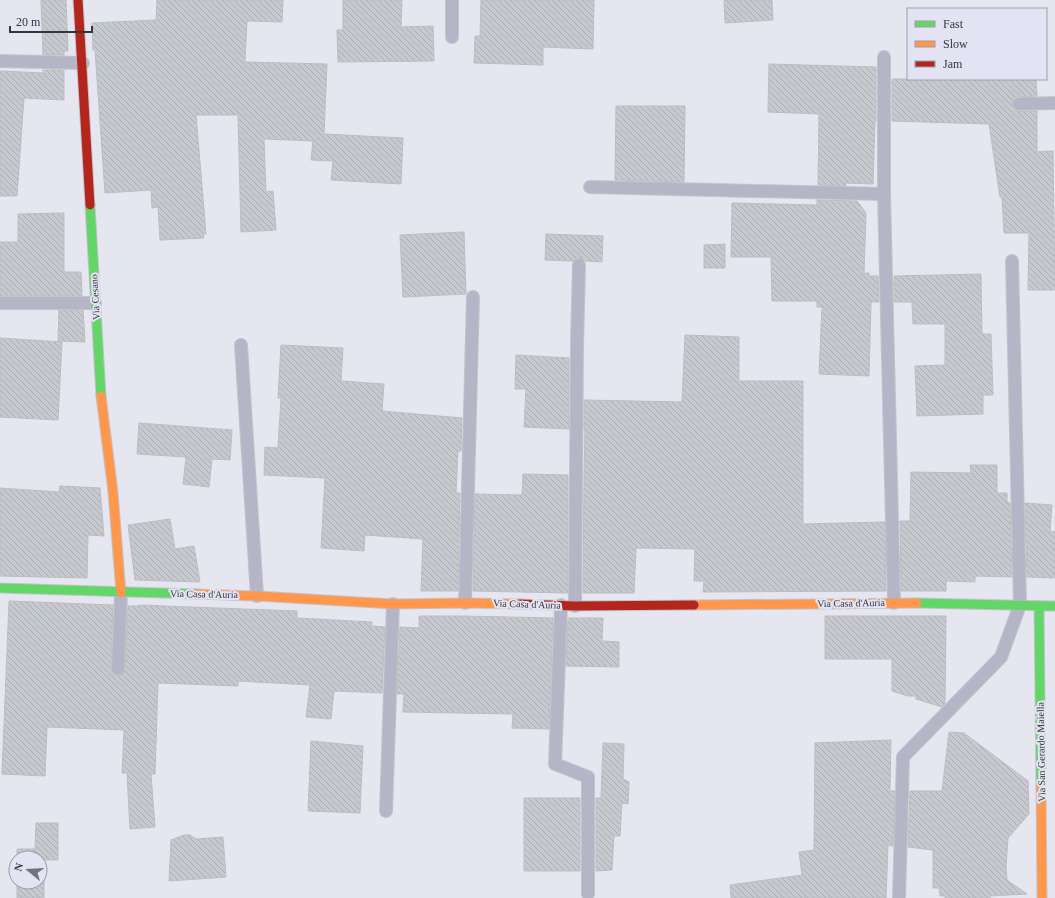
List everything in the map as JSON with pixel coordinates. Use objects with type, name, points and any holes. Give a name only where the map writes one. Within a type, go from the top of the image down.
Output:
[{"type":"street","name":"Via Cesano","points":[[78,0],[83,63],[100,386],[113,492],[121,593]]},
{"type":"street","name":"Via Casa d'Auria","points":[[0,588],[121,593],[257,596],[393,604],[465,603],[575,606],[894,603],[1055,606]]},
{"type":"street","name":"Via San Gerardo Maiella","points":[[1039,606],[1042,898]]},
{"type":"lane","points":[[452,0],[452,37]]},
{"type":"lane","points":[[884,57],[884,194],[894,603]]},
{"type":"lane","points":[[0,61],[83,63]]},
{"type":"lane","points":[[1019,104],[1055,103]]},
{"type":"lane","points":[[590,187],[884,194]]},
{"type":"lane","points":[[899,898],[903,757],[1001,657],[1020,605],[1012,261]]},
{"type":"lane","points":[[575,606],[578,265]]},
{"type":"lane","points":[[465,603],[473,297]]},
{"type":"lane","points":[[0,303],[95,303]]},
{"type":"lane","points":[[241,345],[257,596]]},
{"type":"lane","points":[[118,669],[121,593]]},
{"type":"lane","points":[[386,811],[393,604]]},
{"type":"lane","points":[[562,605],[555,764],[588,777],[588,894]]},
{"type":"building","points":[[41,0],[66,0],[68,51],[64,51],[64,55],[43,55]]},
{"type":"building","points":[[157,0],[283,0],[282,22],[247,21],[245,62],[327,64],[324,134],[403,138],[401,184],[331,180],[333,161],[311,160],[313,141],[264,139],[266,192],[273,191],[276,230],[241,232],[238,115],[196,115],[206,234],[203,234],[204,238],[160,240],[158,207],[152,208],[151,190],[105,193],[92,23],[156,20]]},
{"type":"building","points":[[343,0],[402,0],[401,27],[433,26],[434,61],[338,62],[337,30],[343,30]]},
{"type":"building","points":[[481,0],[594,0],[593,49],[543,47],[543,65],[474,63],[475,36],[480,36]]},
{"type":"building","points":[[724,0],[772,0],[773,20],[725,23]]},
{"type":"building","points":[[769,64],[876,67],[876,121],[873,184],[845,183],[846,186],[818,185],[819,114],[768,112]]},
{"type":"building","points":[[43,70],[64,70],[64,100],[24,98],[17,196],[0,196],[0,71],[43,73]]},
{"type":"building","points":[[892,79],[1036,80],[1037,96],[1015,97],[1012,105],[1016,111],[1037,111],[1037,152],[1053,151],[1055,290],[1028,290],[1029,233],[1004,233],[1002,197],[1000,197],[989,124],[892,121]]},
{"type":"building","points":[[616,106],[685,106],[684,182],[615,180]]},
{"type":"building","points":[[817,200],[857,201],[866,213],[864,273],[869,273],[869,276],[878,276],[879,302],[871,302],[869,376],[819,374],[822,307],[817,307],[817,301],[772,301],[771,257],[731,257],[732,203],[817,205]]},
{"type":"building","points":[[64,213],[64,272],[81,272],[82,296],[0,296],[0,242],[18,242],[18,214]]},
{"type":"building","points":[[464,232],[466,294],[403,297],[400,235]]},
{"type":"building","points":[[546,234],[603,236],[602,262],[586,261],[580,258],[576,258],[573,261],[545,260]]},
{"type":"building","points":[[725,244],[725,268],[704,268],[704,245]]},
{"type":"building","points":[[981,274],[982,334],[991,334],[993,395],[983,395],[983,414],[917,416],[915,366],[945,365],[945,324],[913,324],[912,302],[894,302],[894,276]]},
{"type":"building","points":[[59,310],[83,310],[85,342],[58,341]]},
{"type":"building","points":[[685,335],[739,337],[739,381],[803,381],[803,524],[885,522],[886,591],[703,592],[704,581],[694,581],[695,549],[636,548],[634,593],[583,593],[584,400],[682,402]]},
{"type":"building","points":[[0,338],[62,342],[58,420],[0,417]]},
{"type":"building","points":[[281,345],[343,348],[341,381],[384,384],[382,411],[462,418],[461,451],[458,451],[456,493],[460,493],[458,591],[421,591],[423,539],[365,535],[364,551],[321,548],[325,478],[264,475],[265,447],[278,448],[281,398],[278,398]]},
{"type":"building","points":[[516,355],[569,358],[569,429],[524,427],[526,389],[515,389]]},
{"type":"building","points":[[139,423],[232,430],[230,460],[212,459],[209,487],[183,484],[186,457],[137,454]]},
{"type":"building","points":[[970,465],[997,465],[997,493],[1007,493],[1007,502],[1010,503],[1012,577],[975,576],[975,582],[946,581],[946,591],[901,591],[900,521],[910,521],[911,472],[971,473]]},
{"type":"building","points":[[523,474],[568,475],[568,593],[473,591],[475,494],[522,495]]},
{"type":"building","points":[[60,486],[100,488],[104,536],[88,535],[87,578],[0,576],[0,488],[59,492]]},
{"type":"building","points":[[1025,503],[1052,505],[1050,531],[1055,532],[1055,578],[1027,577]]},
{"type":"building","points":[[170,519],[175,549],[194,546],[200,582],[135,580],[128,525]]},
{"type":"building","points":[[9,601],[113,605],[111,669],[112,673],[117,676],[122,675],[125,669],[128,606],[139,605],[297,611],[297,618],[372,622],[371,626],[385,627],[382,693],[334,691],[331,719],[306,717],[310,685],[238,681],[238,686],[158,683],[155,774],[151,774],[155,827],[130,829],[127,773],[122,773],[124,730],[47,727],[45,776],[2,774]]},
{"type":"building","points":[[419,616],[553,618],[549,729],[512,728],[513,714],[403,712],[404,694],[397,694],[400,627],[419,628]]},
{"type":"building","points":[[825,616],[946,616],[945,703],[942,707],[916,699],[916,696],[908,696],[892,691],[892,659],[825,659]]},
{"type":"building","points":[[568,618],[603,618],[602,641],[619,642],[619,667],[566,666]]},
{"type":"building","points":[[949,732],[964,733],[1028,781],[1029,814],[1008,838],[1006,866],[1007,880],[1027,894],[990,896],[990,898],[945,898],[945,896],[940,896],[939,888],[933,888],[933,850],[908,847],[910,791],[942,791]]},
{"type":"building","points":[[891,740],[890,791],[895,791],[893,846],[888,845],[886,898],[731,898],[730,885],[802,875],[799,852],[814,850],[815,743]]},
{"type":"building","points":[[311,741],[363,746],[360,813],[308,811]]},
{"type":"building","points":[[603,743],[624,744],[623,779],[629,782],[628,804],[622,803],[620,836],[614,836],[612,870],[596,871],[596,798],[601,798]]},
{"type":"building","points":[[524,798],[580,798],[580,871],[524,871]]},
{"type":"building","points":[[36,823],[58,823],[58,860],[48,860],[48,850],[17,850],[35,849]]},
{"type":"building","points":[[184,835],[190,835],[196,839],[223,837],[226,877],[169,881],[171,840]]},
{"type":"building","points":[[17,890],[44,890],[44,898],[17,898]]},
{"type":"traffic: fast","points":[[90,205],[101,396]]},
{"type":"traffic: fast","points":[[0,588],[196,594]]},
{"type":"traffic: fast","points":[[917,603],[1055,606]]},
{"type":"traffic: fast","points":[[1039,606],[1041,785]]},
{"type":"traffic: slow","points":[[101,396],[113,492],[121,593]]},
{"type":"traffic: slow","points":[[196,594],[393,604],[520,604]]},
{"type":"traffic: slow","points":[[694,605],[917,603]]},
{"type":"traffic: slow","points":[[1041,785],[1042,898]]},
{"type":"traffic: jam","points":[[78,0],[90,205]]},
{"type":"traffic: jam","points":[[520,604],[575,606],[694,605]]}]
